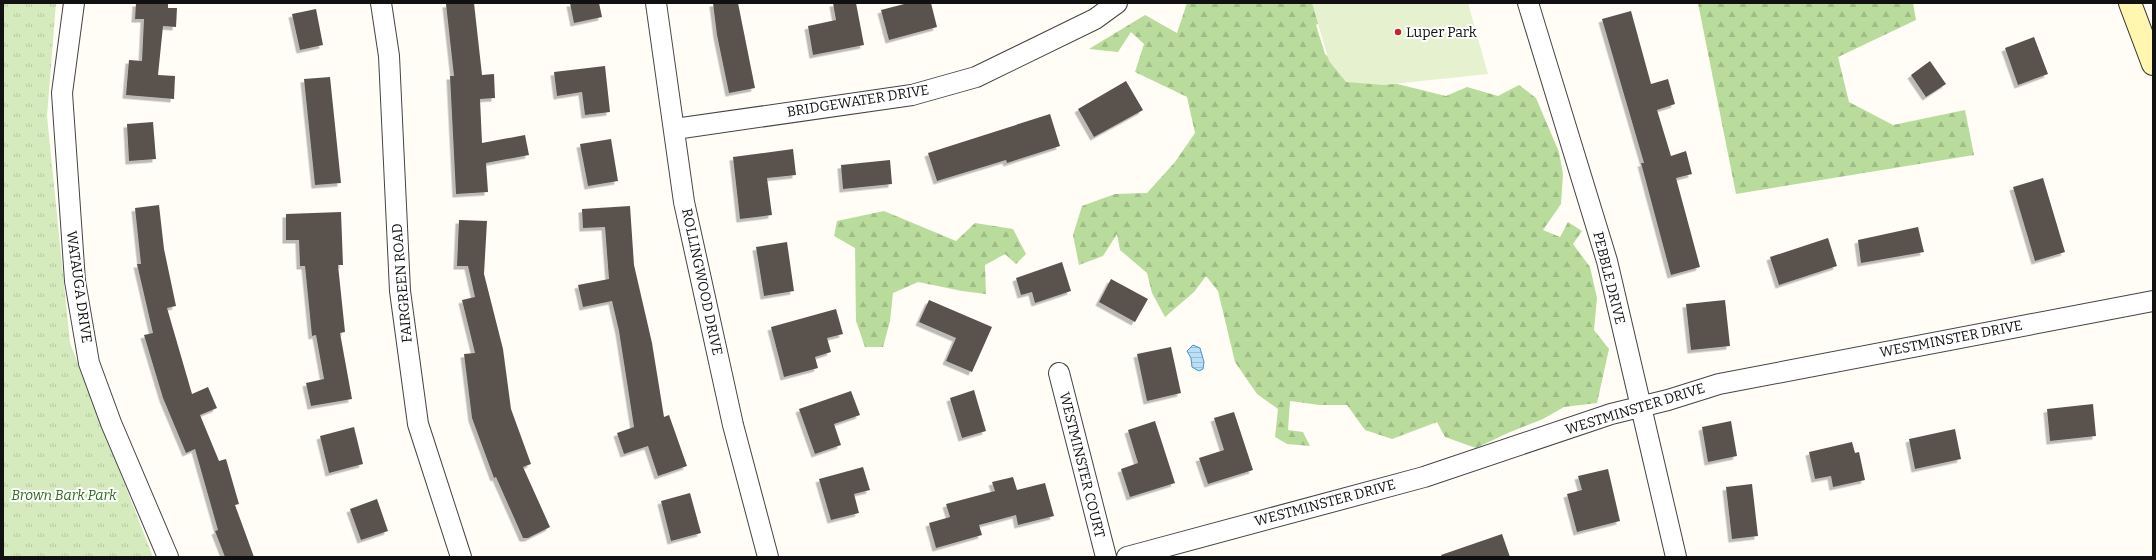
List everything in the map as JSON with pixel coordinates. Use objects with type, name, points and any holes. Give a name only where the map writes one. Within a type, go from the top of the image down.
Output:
[{"type":"main road","points":[[2130,3],[2153,64]]},
{"type":"street","name":"WATAUGA DRIVE","points":[[74,3],[62,93],[75,280],[89,363],[110,423],[168,557]]},
{"type":"street","name":"FAIRGREEN ROAD","points":[[381,3],[389,56],[400,291],[418,424],[461,557]]},
{"type":"street","name":"ROLLINGWOOD DRIVE","points":[[656,3],[684,202],[733,425],[768,557]]},
{"type":"street","name":"BRIDGEWATER DRIVE","points":[[674,129],[912,95],[969,79],[1028,53],[1094,20],[1117,3]]},
{"type":"street","name":"PEBBLE DRIVE","points":[[1528,3],[1607,261],[1676,557]]},
{"type":"street","name":"WESTMINSTER DRIVE","points":[[1127,557],[1424,477],[1640,407],[1719,384],[2153,301]]},
{"type":"street","name":"WESTMINSTER COURT","points":[[1059,372],[1106,557]]},
{"type":"green space","name":"Brown Bark Park","points":[[3,3],[56,3],[47,116],[70,343],[153,557],[3,557]]},
{"type":"green space","points":[[1187,3],[1330,3],[1335,14],[1316,25],[1325,54],[1355,82],[1389,82],[1446,96],[1467,87],[1498,96],[1519,85],[1536,98],[1559,152],[1563,174],[1561,204],[1543,230],[1560,237],[1568,222],[1582,231],[1573,244],[1590,267],[1597,298],[1594,330],[1609,349],[1597,403],[1564,407],[1543,419],[1476,448],[1445,437],[1437,422],[1392,439],[1365,430],[1347,405],[1320,405],[1290,401],[1288,430],[1303,432],[1310,446],[1287,444],[1275,437],[1278,409],[1257,394],[1235,362],[1218,291],[1206,276],[1194,292],[1165,317],[1152,293],[1147,273],[1120,250],[1117,234],[1103,256],[1079,265],[1073,235],[1082,206],[1115,194],[1147,193],[1175,162],[1195,133],[1187,97],[1135,72],[1144,44],[1131,32],[1118,52],[1089,49],[1145,15],[1177,33]]},
{"type":"green space","name":"Luper Park","points":[[1312,3],[1468,3],[1488,74],[1384,85],[1346,82],[1329,61]]},
{"type":"green space","points":[[1698,3],[1913,3],[1916,20],[1838,57],[1849,102],[1893,125],[1965,110],[1974,155],[1736,194]]},
{"type":"green space","points":[[884,211],[956,241],[975,223],[1013,229],[1026,254],[1016,264],[1005,254],[985,265],[986,294],[962,291],[918,282],[893,293],[890,321],[883,347],[865,347],[856,321],[855,248],[834,236],[837,221]]},
{"type":"water","points":[[1193,345],[1200,348],[1204,362],[1203,369],[1199,371],[1192,367],[1191,358],[1187,351]]},
{"type":"building","points":[[136,3],[168,3],[168,8],[177,8],[176,27],[163,26],[158,75],[175,76],[174,99],[126,95],[129,60],[142,61],[144,19],[135,19]]},
{"type":"building","points":[[474,3],[482,75],[494,74],[495,98],[480,99],[482,143],[525,135],[529,155],[486,163],[488,192],[456,194],[450,76],[454,76],[446,4]]},
{"type":"building","points":[[570,3],[599,3],[602,17],[574,23]]},
{"type":"building","points":[[713,3],[738,3],[755,88],[729,93],[717,35]]},
{"type":"building","points":[[833,3],[856,3],[864,45],[813,55],[808,26],[836,20]]},
{"type":"building","points":[[908,3],[931,3],[937,27],[889,40],[881,10]]},
{"type":"building","points":[[316,9],[323,45],[300,50],[292,14]]},
{"type":"building","points":[[1631,11],[1651,84],[1668,79],[1675,104],[1657,110],[1671,156],[1686,151],[1692,174],[1676,178],[1700,267],[1671,275],[1641,163],[1644,163],[1602,19]]},
{"type":"building","points":[[2034,37],[2048,74],[2018,85],[2005,48]]},
{"type":"building","points":[[1930,61],[1946,84],[1926,97],[1911,75]]},
{"type":"building","points":[[605,66],[610,112],[585,115],[582,92],[557,96],[554,72]]},
{"type":"building","points":[[330,77],[341,183],[315,185],[304,79]]},
{"type":"building","points":[[1126,81],[1143,110],[1094,137],[1078,109]]},
{"type":"building","points":[[1050,114],[1060,146],[1007,163],[1006,160],[937,181],[928,153]]},
{"type":"building","points":[[153,122],[156,159],[129,161],[127,124]]},
{"type":"building","points":[[611,139],[618,181],[588,186],[580,144]]},
{"type":"building","points":[[793,149],[796,175],[767,178],[772,215],[740,219],[733,157]]},
{"type":"building","points":[[890,160],[892,184],[843,189],[841,165]]},
{"type":"building","points":[[2043,178],[2065,252],[2035,261],[2013,187]]},
{"type":"building","points":[[159,205],[164,249],[176,306],[167,308],[192,394],[208,387],[217,408],[200,415],[219,461],[226,459],[239,504],[235,505],[254,557],[225,557],[215,531],[218,530],[195,449],[186,453],[163,398],[144,335],[153,333],[137,264],[141,264],[135,208]]},
{"type":"building","points":[[630,206],[634,265],[652,343],[664,417],[669,415],[687,466],[658,476],[648,446],[624,454],[617,433],[634,427],[619,331],[612,301],[583,307],[578,285],[609,279],[605,227],[583,228],[582,209]]},
{"type":"building","points":[[341,212],[343,265],[338,265],[345,332],[340,333],[352,399],[311,406],[306,383],[324,379],[316,335],[312,336],[305,266],[300,266],[299,240],[286,240],[286,214]]},
{"type":"building","points":[[459,220],[487,221],[484,274],[503,349],[511,409],[531,464],[523,467],[550,527],[528,538],[523,538],[496,477],[494,478],[472,418],[464,354],[475,353],[462,300],[475,297],[468,266],[457,266]]},
{"type":"building","points":[[1918,227],[1924,252],[1861,263],[1858,240]]},
{"type":"building","points":[[1828,238],[1837,266],[1779,285],[1770,257]]},
{"type":"building","points":[[787,242],[794,291],[764,296],[756,247]]},
{"type":"building","points":[[1062,262],[1071,291],[1035,303],[1032,292],[1021,295],[1016,278]]},
{"type":"building","points":[[1111,279],[1148,299],[1135,322],[1099,302]]},
{"type":"building","points":[[929,300],[992,327],[972,372],[946,361],[956,338],[919,322]]},
{"type":"building","points":[[1725,300],[1730,346],[1691,350],[1686,304]]},
{"type":"building","points":[[836,309],[843,334],[827,338],[831,352],[815,357],[818,368],[784,377],[771,327]]},
{"type":"building","points":[[1171,347],[1181,393],[1147,401],[1137,354]]},
{"type":"building","points":[[974,390],[986,431],[962,438],[950,398]]},
{"type":"building","points":[[851,391],[860,415],[834,424],[841,445],[815,454],[799,409]]},
{"type":"building","points":[[2093,404],[2096,436],[2050,441],[2047,409]]},
{"type":"building","points":[[1234,412],[1253,470],[1208,484],[1199,458],[1224,450],[1214,418]]},
{"type":"building","points":[[1155,421],[1175,483],[1130,497],[1121,469],[1138,463],[1128,430]]},
{"type":"building","points":[[1731,421],[1737,456],[1708,462],[1702,427]]},
{"type":"building","points":[[354,427],[363,464],[329,473],[320,436]]},
{"type":"building","points":[[1955,429],[1961,459],[1915,469],[1909,439]]},
{"type":"building","points":[[1852,442],[1855,453],[1859,452],[1865,480],[1833,487],[1831,476],[1815,479],[1809,452]]},
{"type":"building","points":[[863,467],[870,490],[854,494],[859,513],[831,520],[819,479]]},
{"type":"building","points":[[1608,469],[1620,521],[1577,532],[1567,494],[1582,490],[1578,476]]},
{"type":"building","points":[[1013,477],[1017,490],[1045,483],[1054,516],[1018,525],[1016,515],[979,525],[982,535],[936,548],[929,523],[950,517],[946,504],[995,491],[992,482]]},
{"type":"building","points":[[1752,484],[1758,536],[1732,539],[1726,487]]},
{"type":"building","points":[[690,493],[701,533],[671,541],[661,501]]},
{"type":"building","points":[[377,499],[388,531],[361,540],[350,509]]},
{"type":"building","points":[[1502,534],[1510,557],[1442,557],[1441,555]]},
{"type":"place","name":"Luper Park","points":[[1398,32]]}]
